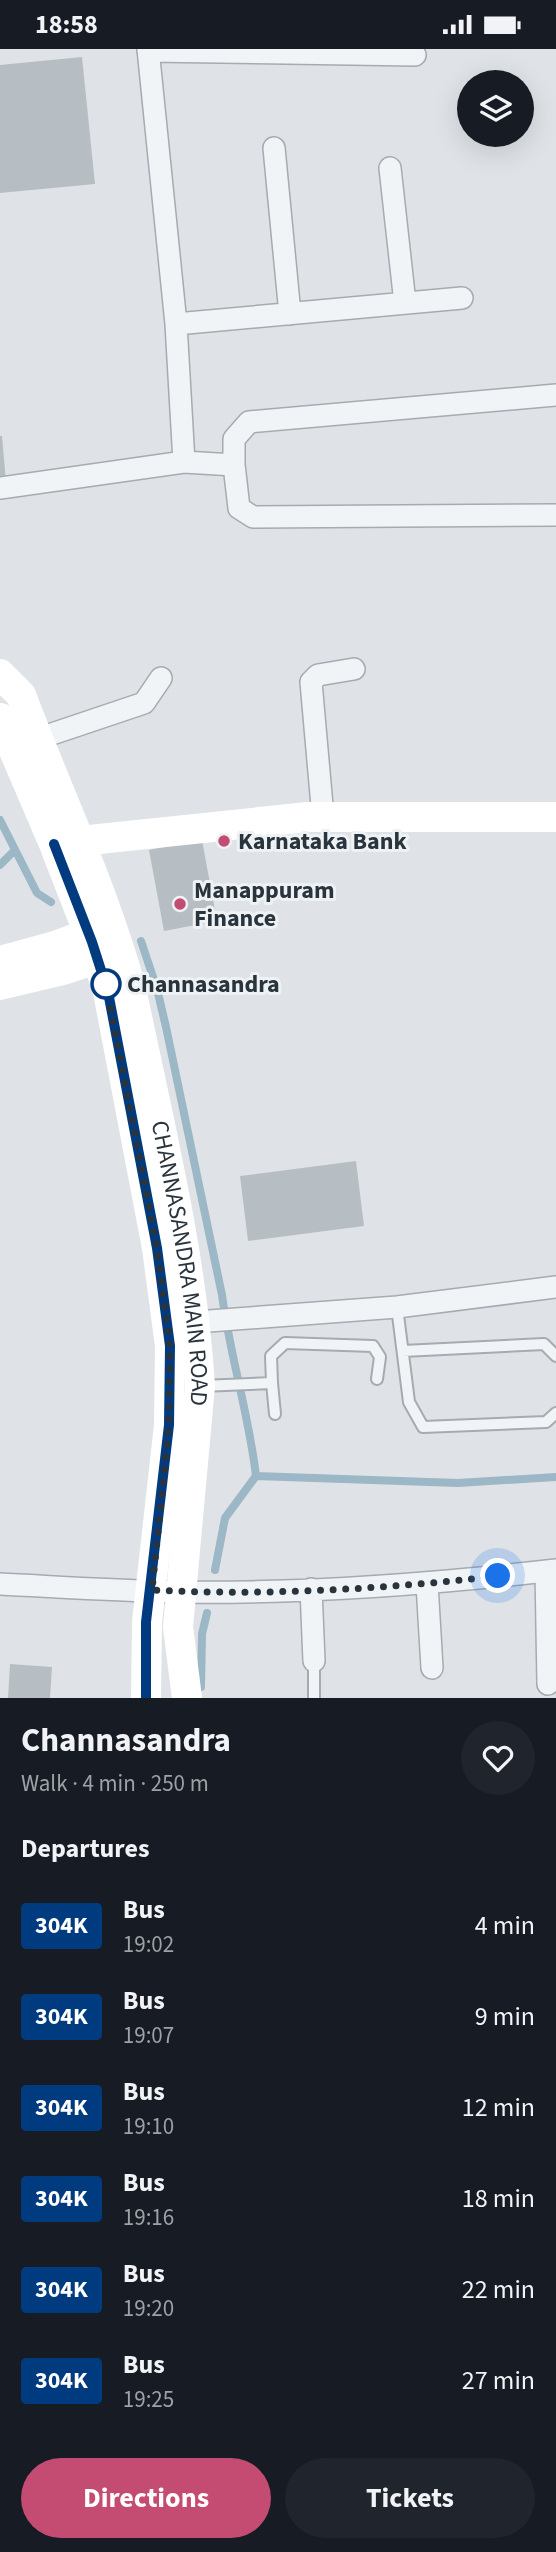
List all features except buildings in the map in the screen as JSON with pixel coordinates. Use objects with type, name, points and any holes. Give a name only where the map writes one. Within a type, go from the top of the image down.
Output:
[{"type":"main road","name":"CHANNASANDRA MAIN ROAD","points":[[0,674],[20,695],[37,739],[67,842],[105,942],[131,988],[183,1244],[191,1322],[212,1385],[166,1591],[146,1622],[146,1698]]},
{"type":"main road","points":[[0,718],[67,842],[323,817],[556,817]]},
{"type":"main road","points":[[0,961],[55,946],[105,942]]},
{"type":"main road","points":[[0,985],[63,970],[105,942]]},
{"type":"main road","name":"CHANNASANDRA MAIN ROAD","points":[[187,1698],[178,1627],[166,1591],[170,1346],[191,1322]]},
{"type":"street","points":[[184,462],[176,324],[148,50],[415,55]]},
{"type":"street","points":[[274,148],[290,314]]},
{"type":"street","points":[[390,168],[405,303]]},
{"type":"street","points":[[176,324],[461,297]]},
{"type":"street","points":[[556,395],[249,422],[234,439],[239,508],[253,517],[556,515]]},
{"type":"street","points":[[0,488],[184,462],[234,465]]},
{"type":"street","points":[[323,817],[311,682],[318,675],[354,669]]},
{"type":"street","points":[[37,739],[144,703],[161,678]]},
{"type":"street","points":[[191,1322],[397,1307],[556,1287]]},
{"type":"street","points":[[0,1584],[166,1591],[311,1589],[426,1584],[551,1570],[548,1684]]},
{"type":"street","points":[[426,1584],[432,1668]]},
{"type":"street","points":[[311,1589],[314,1661]]},
{"type":"lane","points":[[397,1307],[409,1402],[423,1427],[545,1422],[556,1413]]},
{"type":"lane","points":[[275,1414],[271,1356],[285,1343],[373,1346],[380,1357],[377,1379]]},
{"type":"lane","points":[[402,1351],[544,1344],[556,1356]]},
{"type":"lane","points":[[212,1385],[272,1383]]},
{"type":"lane","points":[[314,1661],[314,1698]]},
{"type":"waterway","points":[[0,820],[37,893],[51,902]]},
{"type":"waterway","points":[[0,865],[14,851]]},
{"type":"waterway","points":[[141,941],[166,1027],[222,1295],[256,1476],[458,1483],[556,1477]]},
{"type":"waterway","points":[[215,1570],[225,1518],[256,1476]]},
{"type":"waterway","points":[[201,1687],[202,1634],[207,1613]]},
{"type":"bus line","name":"304K","points":[[54,844],[92,942],[108,992],[157,1248],[170,1346],[169,1425],[152,1590],[146,1622],[146,1698]]},
{"type":"place","name":"Karnataka Bank","points":[[224,841]]},
{"type":"place","name":"Manappuram Finance","points":[[180,904]]},
{"type":"place","name":"Channasandra","points":[[106,984]]},
{"type":"route","points":[[106,984],[157,1248],[170,1346],[169,1425],[152,1590],[180,1592],[311,1589],[426,1584],[498,1576]]}]
